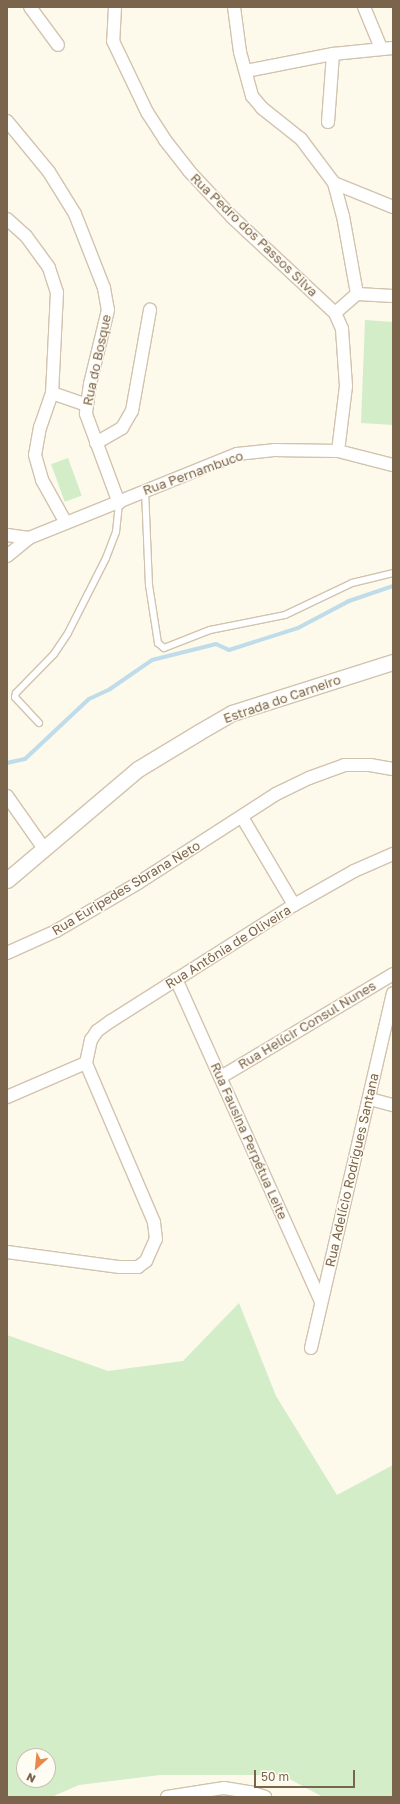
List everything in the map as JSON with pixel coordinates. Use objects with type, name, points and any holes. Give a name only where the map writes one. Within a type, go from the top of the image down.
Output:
[{"type":"street","points":[[30,7],[58,45]]},
{"type":"street","name":"Rua Pedro dos Passos Silva","points":[[114,7],[113,41],[147,112],[165,140],[189,171],[232,217],[335,313],[342,329],[346,386],[338,451]]},
{"type":"street","points":[[234,7],[240,52],[252,96],[262,108],[301,139],[334,183],[343,216],[357,294]]},
{"type":"street","points":[[246,72],[333,54],[387,48],[364,7]]},
{"type":"street","points":[[328,122],[333,54]]},
{"type":"street","name":"Rua do Bosque","points":[[7,121],[49,172],[75,214],[104,288],[108,310],[86,405],[89,426],[119,503]]},
{"type":"street","points":[[334,183],[393,207]]},
{"type":"street","points":[[7,219],[26,236],[49,268],[57,292],[52,393],[40,427],[35,455],[42,480],[66,523]]},
{"type":"street","points":[[335,313],[357,294],[393,296]]},
{"type":"street","points":[[96,443],[122,428],[132,411],[150,310]]},
{"type":"street","points":[[52,393],[86,405]]},
{"type":"street","name":"Rua Pernambuco","points":[[7,556],[29,538],[119,503],[145,489],[237,454],[274,450],[338,451],[393,466]]},
{"type":"street","points":[[7,535],[29,538]]},
{"type":"street","name":"Estrada do Carneiro","points":[[7,880],[45,850],[138,769],[232,713],[393,662]]},
{"type":"street","name":"Rua Euripedes Sbrana Neto","points":[[7,954],[63,927],[242,817],[276,794],[309,778],[344,765],[370,765],[393,769]]},
{"type":"street","points":[[7,796],[45,850]]},
{"type":"street","points":[[242,817],[294,906]]},
{"type":"street","name":"Rua Antônia de Oliveira","points":[[86,1063],[88,1047],[97,1031],[176,979],[294,906],[354,871],[393,854]]},
{"type":"street","name":"Rua Helícir Consul Nunes","points":[[221,1077],[393,974]]},
{"type":"street","name":"Rua Fausina Perpétua Leite","points":[[176,979],[321,1302]]},
{"type":"street","name":"Rua Adelício Rodrigues Santana","points":[[312,1348],[321,1302],[370,1099],[393,993]]},
{"type":"street","points":[[7,1097],[86,1063],[154,1222],[156,1239],[152,1251],[146,1261],[138,1267],[120,1267],[7,1252]]},
{"type":"street","points":[[370,1099],[393,1105]]},
{"type":"street","points":[[168,1797],[224,1788],[250,1792],[265,1797]]},
{"type":"lane","points":[[145,489],[149,585],[158,643],[164,648],[210,630],[285,615],[352,583],[393,573]]},
{"type":"lane","points":[[39,723],[15,697],[16,693],[54,654],[68,633],[106,558],[116,532],[119,503]]},
{"type":"green space","points":[[365,320],[393,322],[393,425],[361,423]]},
{"type":"green space","points":[[68,458],[82,496],[65,502],[51,464]]},
{"type":"green space","points":[[239,1303],[276,1396],[337,1495],[393,1465],[393,1797],[323,1797],[282,1775],[160,1775],[79,1785],[51,1797],[7,1797],[7,1335],[108,1371],[183,1361]]},
{"type":"waterway","points":[[7,763],[25,759],[89,699],[110,689],[152,660],[216,644],[229,650],[298,628],[349,601],[393,586]]}]
